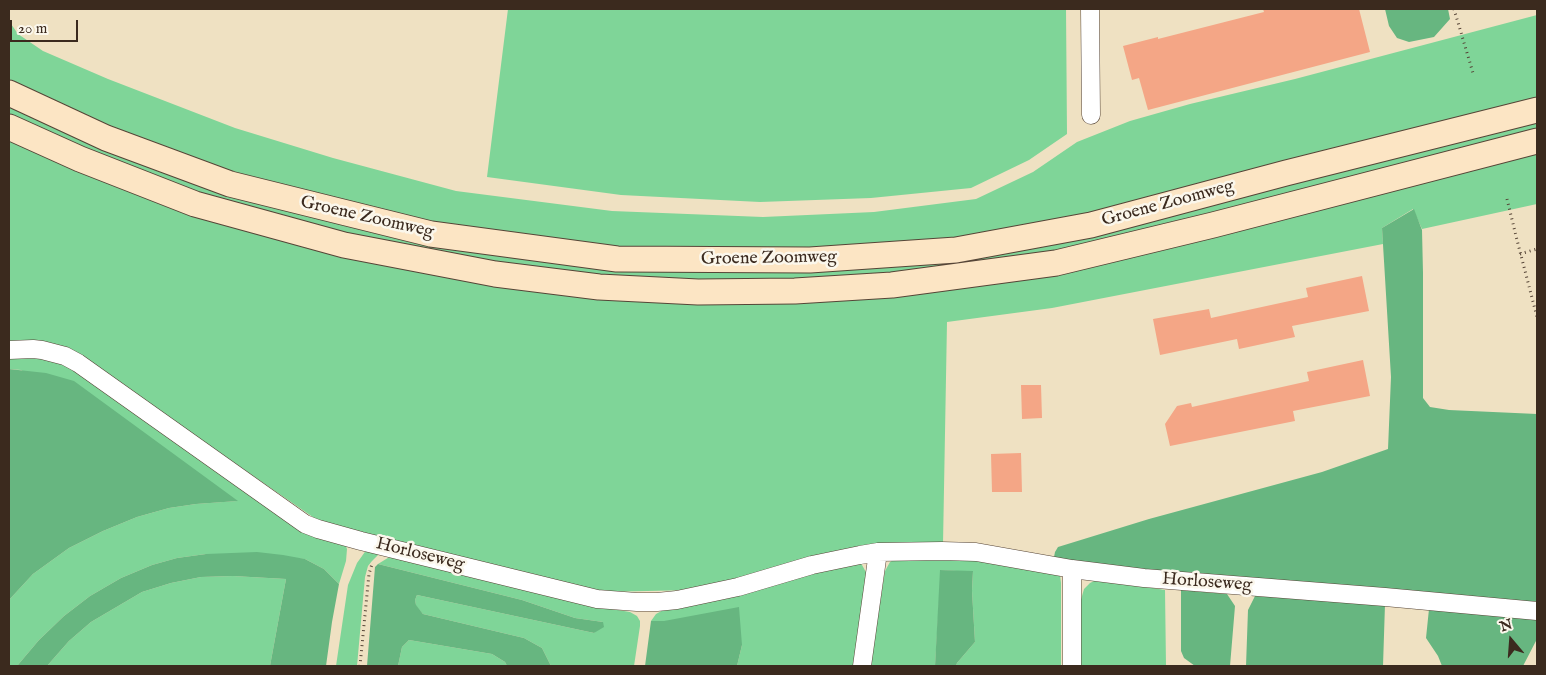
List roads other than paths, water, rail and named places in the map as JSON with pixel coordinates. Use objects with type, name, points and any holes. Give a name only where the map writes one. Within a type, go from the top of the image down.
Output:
[{"type":"main road","name":"Groene Zoomweg","points":[[9,93],[106,138],[230,184],[431,234],[607,258],[627,259],[810,260],[956,250],[1091,225],[1286,173],[1537,110]]},
{"type":"main road","name":"Groene Zoomweg","points":[[9,127],[80,160],[195,204],[344,245],[495,274],[599,287],[698,292],[795,291],[892,285],[1056,263],[1213,225],[1537,141]]},
{"type":"street","points":[[1090,9],[1091,115]]},
{"type":"street","name":"Horloseweg","points":[[9,350],[34,349],[65,356],[78,363],[305,524],[387,547],[597,599],[657,602],[696,597],[812,565],[860,554],[942,551],[976,552],[1144,578],[1537,611]]},
{"type":"street","points":[[862,666],[878,552]]},
{"type":"street","points":[[1072,568],[1072,666]]}]
